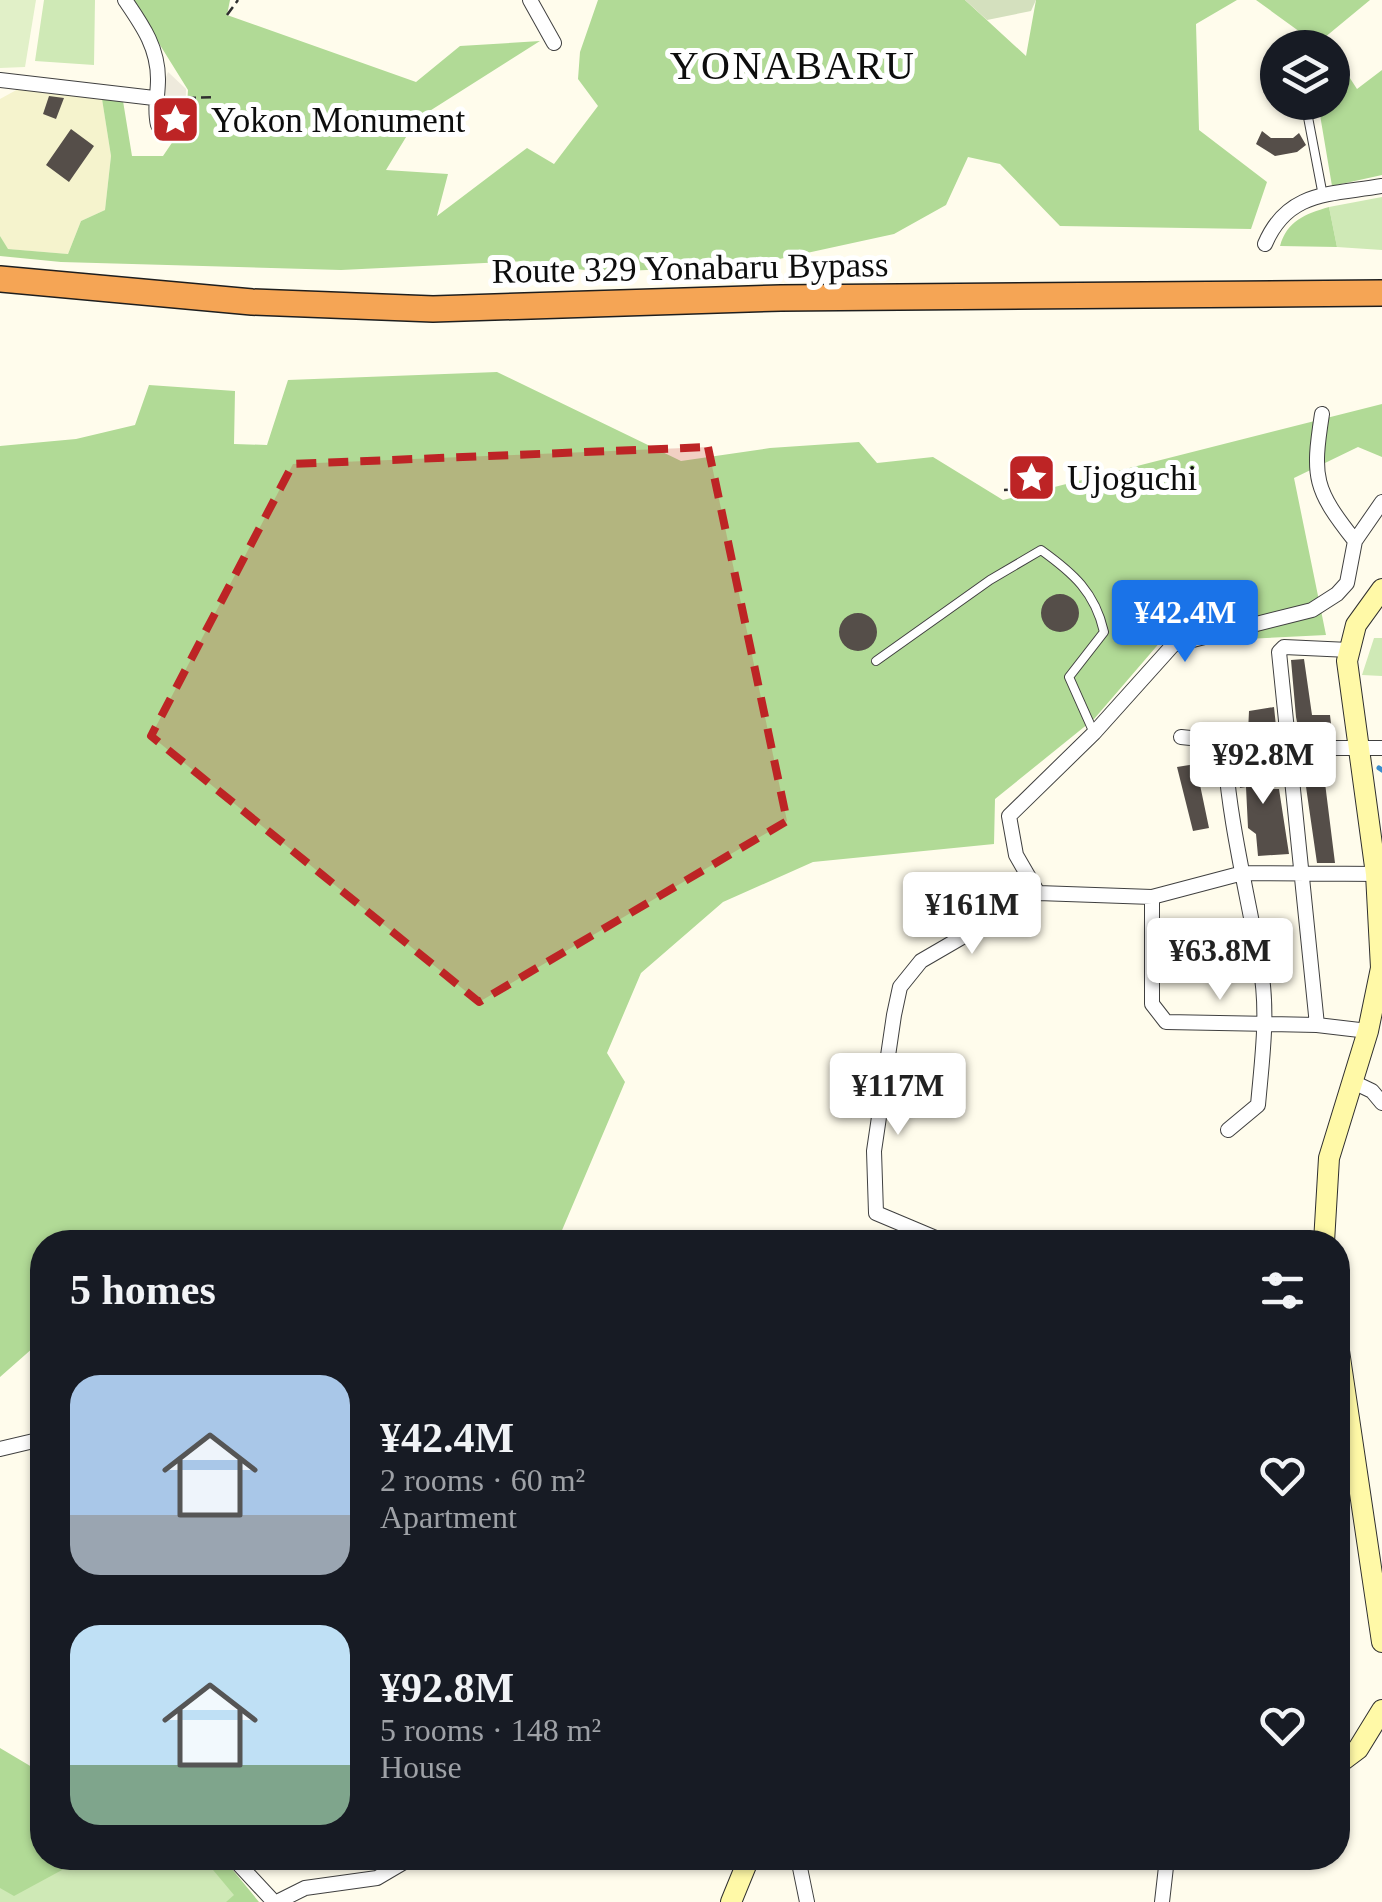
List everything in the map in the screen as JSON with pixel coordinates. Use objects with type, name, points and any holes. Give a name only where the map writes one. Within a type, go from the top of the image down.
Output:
[{"type":"highway","name":"Route 329 Yonabaru Bypass","points":[[0,279],[355,306],[532,309],[781,298],[1382,293]]},
{"type":"street","points":[[124,0],[152,46],[158,77],[154,98],[158,126]]},
{"type":"street","points":[[530,0],[554,43]]},
{"type":"street","points":[[3,84],[154,98]]},
{"type":"street","points":[[1265,244],[1285,211],[1301,201],[1382,186]]},
{"type":"street","points":[[1322,414],[1313,468],[1329,507],[1355,541]]},
{"type":"street","points":[[1038,893],[1016,855],[1009,816],[1094,733],[1173,645],[1312,610],[1337,594],[1347,583],[1355,541],[1382,502]]},
{"type":"street","points":[[1324,1230],[1324,1184],[1368,1031],[1381,968],[1379,874],[1358,750],[1348,650],[1356,626],[1382,589]]},
{"type":"street","points":[[1317,1025],[1279,652],[1284,647],[1348,650]]},
{"type":"street","points":[[1181,737],[1286,748],[1382,748]]},
{"type":"street","points":[[1224,742],[1249,926],[1260,966],[1265,1024],[1258,1105],[1228,1130]]},
{"type":"street","points":[[917,1230],[876,1212],[874,1150],[900,988],[920,962],[1038,893],[1152,898],[1243,873],[1379,874]]},
{"type":"street","points":[[1152,898],[1152,1004],[1157,1016],[1180,1026],[1317,1025],[1368,1031]]},
{"type":"street","points":[[1351,1081],[1372,1091],[1382,1104]]},
{"type":"street","points":[[1350,1425],[1382,1642]]},
{"type":"street","points":[[0,1449],[30,1442]]},
{"type":"street","points":[[1350,1755],[1358,1749],[1382,1710]]},
{"type":"street","points":[[245,1870],[276,1902],[305,1888],[378,1878],[391,1870]]},
{"type":"street","points":[[732,1902],[744,1870]]},
{"type":"street","points":[[800,1870],[807,1902]]},
{"type":"street","points":[[1162,1902],[1165,1870]]},
{"type":"lane","points":[[1309,120],[1323,196]]},
{"type":"lane","points":[[876,661],[990,580],[1041,550],[1078,576],[1098,609],[1104,632],[1069,678],[1094,733]]},
{"type":"path","points":[[227,15],[238,0]]},
{"type":"path","points":[[186,98],[216,97]]},
{"type":"path","points":[[1004,490],[1025,489],[1047,477]]},
{"type":"highlighted area","points":[[708,447],[787,821],[479,1002],[151,736],[293,464]]},
{"type":"shaded area","points":[[168,72],[186,89],[185,121],[171,128],[159,96]]},
{"type":"shaded area","points":[[20,88],[102,99],[111,156],[105,210],[81,221],[68,254],[7,249],[0,236],[0,99]]},
{"type":"green space","points":[[0,0],[36,0],[25,67],[0,68]]},
{"type":"green space","points":[[44,0],[95,0],[94,65],[35,61]]},
{"type":"green space","points":[[132,0],[230,0],[227,15],[416,82],[460,46],[540,41],[417,119],[386,170],[448,174],[437,216],[527,148],[554,164],[598,106],[578,79],[580,52],[598,0],[965,0],[1026,56],[1036,0],[1237,0],[1196,24],[1199,130],[1267,182],[1251,229],[1060,226],[1000,164],[968,157],[946,205],[894,234],[747,266],[597,272],[527,261],[341,270],[61,262],[0,256],[0,236],[8,249],[68,254],[81,221],[105,210],[111,156],[102,99],[123,101],[132,156],[163,156],[186,122],[188,90]]},
{"type":"green space","points":[[965,0],[1036,0],[1031,11],[987,20]]},
{"type":"green space","points":[[1256,0],[1370,0],[1334,30],[1297,30]]},
{"type":"green space","points":[[1382,70],[1382,175],[1332,186],[1321,120],[1350,120],[1350,78],[1357,89]]},
{"type":"green space","points":[[1382,197],[1382,250],[1337,247],[1329,207]]},
{"type":"green space","points":[[1329,207],[1337,247],[1280,246],[1287,230],[1298,220]]},
{"type":"green space","points":[[497,372],[681,461],[770,448],[859,442],[877,463],[933,457],[1003,500],[1382,404],[1382,457],[1358,447],[1294,478],[1326,635],[1245,639],[1168,633],[1094,719],[995,799],[994,844],[813,862],[723,902],[641,973],[607,1053],[625,1082],[562,1230],[30,1230],[30,1351],[0,1377],[0,446],[76,439],[135,425],[149,385],[235,391],[234,444],[267,445],[288,380]]},
{"type":"green space","points":[[1374,638],[1382,638],[1382,676],[1362,675]]},
{"type":"green space","points":[[0,1748],[30,1766],[30,1870],[62,1870],[14,1896],[0,1888]]},
{"type":"green space","points":[[0,1858],[30,1858],[30,1870],[229,1870],[252,1902],[0,1902]]},
{"type":"green space","points":[[213,1870],[233,1870],[259,1902],[226,1902],[234,1895]]},
{"type":"building","points":[[49,96],[64,98],[56,119],[43,114]]},
{"type":"building","points":[[71,129],[94,146],[69,182],[46,165]]},
{"type":"building","points":[[1262,131],[1271,138],[1293,138],[1299,133],[1306,145],[1297,152],[1275,156],[1256,144]]},
{"type":"building","points":[[1060,594],[1073,600],[1079,613],[1073,626],[1060,632],[1047,626],[1041,613],[1047,600]]},
{"type":"building","points":[[858,613],[871,619],[877,632],[871,645],[858,651],[845,645],[839,632],[845,619]]},
{"type":"building","points":[[1304,659],[1312,715],[1330,715],[1332,732],[1315,733],[1314,737],[1300,737],[1296,717],[1291,660]]},
{"type":"building","points":[[1274,707],[1277,736],[1248,732],[1249,711]]},
{"type":"building","points":[[1252,755],[1271,757],[1272,767],[1265,768],[1267,789],[1279,789],[1289,854],[1258,856],[1256,834],[1248,828],[1246,787],[1240,788],[1236,761],[1251,759]]},
{"type":"building","points":[[1302,759],[1322,759],[1335,863],[1317,863]]},
{"type":"building","points":[[1214,761],[1216,777],[1199,780],[1209,828],[1193,831],[1177,767]]},
{"type":"place","name":"Yokon Monument","points":[[176,120]]},
{"type":"place","name":"Ujoguchi","points":[[1032,478]]},
{"type":"district","name":"YONABARU","points":[[793,65]]}]
